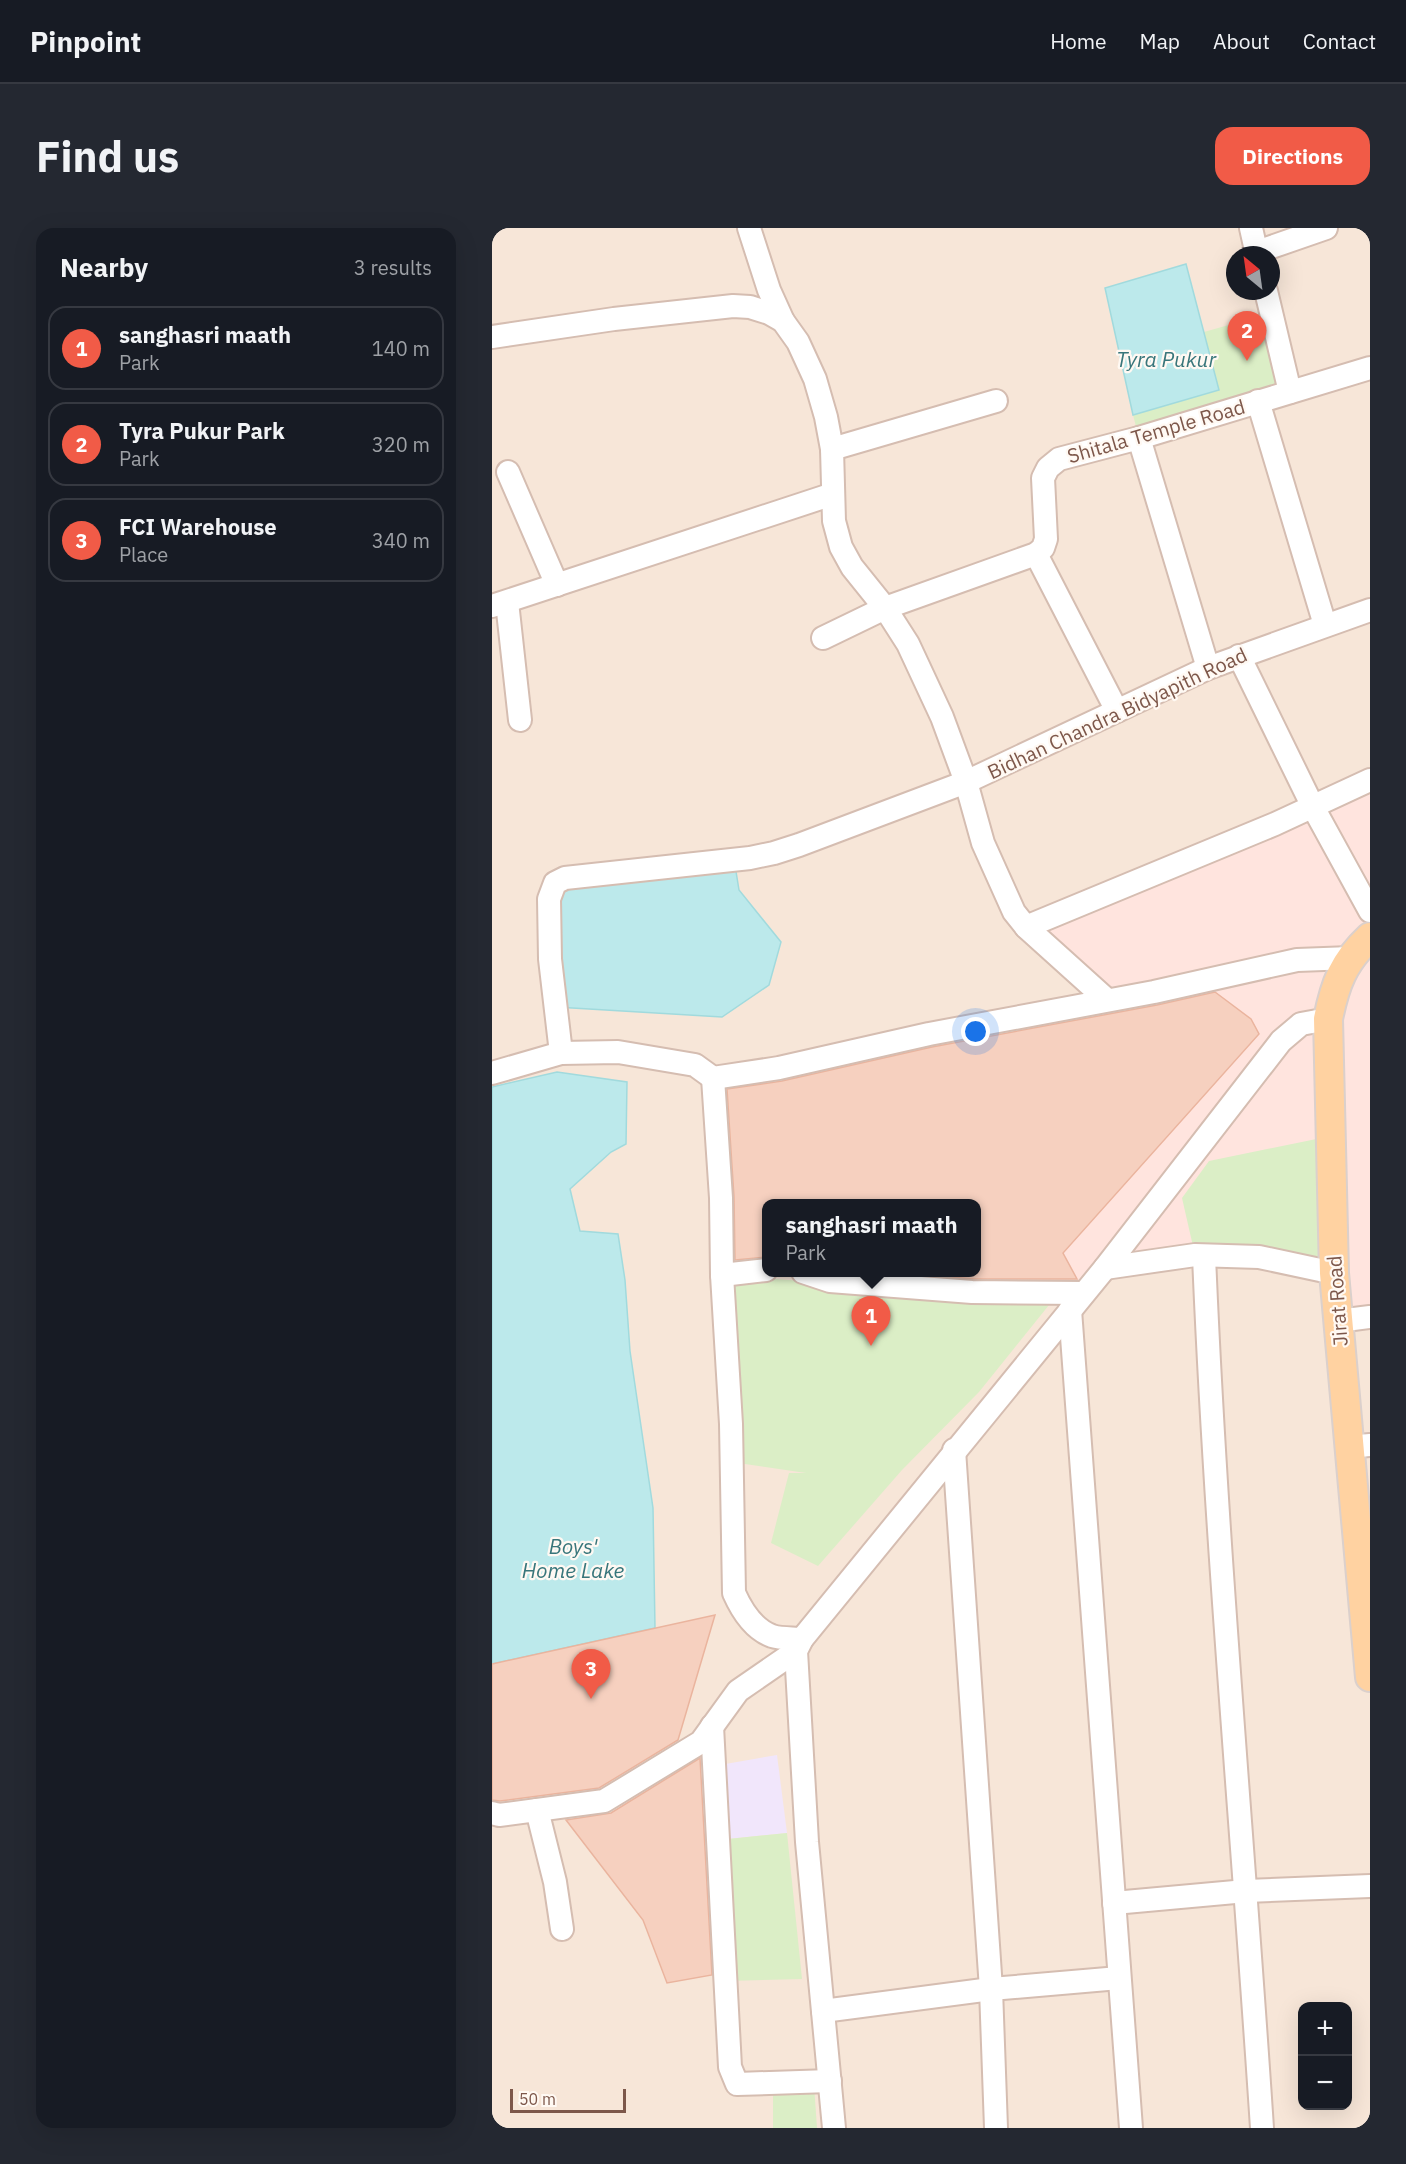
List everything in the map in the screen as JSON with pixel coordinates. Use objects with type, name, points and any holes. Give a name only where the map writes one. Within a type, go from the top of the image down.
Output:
[{"type":"main road","name":"Jirat Road","points":[[1370,938],[1351,958],[1340,975],[1334,990],[1328,1019],[1334,1273],[1338,1321],[1359,1446],[1370,1677]]},
{"type":"street","points":[[749,228],[769,290],[783,321],[798,342],[815,379],[826,417],[832,449],[834,521],[841,547],[852,567],[885,608],[908,644],[942,717],[966,783],[983,843],[1014,912],[1026,927],[1107,1000]]},
{"type":"street","points":[[1251,228],[1255,246]]},
{"type":"street","points":[[1276,246],[1326,228]]},
{"type":"street","points":[[1268,300],[1290,392]]},
{"type":"street","points":[[492,337],[614,319],[733,306],[760,310],[783,321]]},
{"type":"street","name":"Shitala Temple Road","points":[[1036,554],[1043,548],[1046,539],[1043,478],[1048,468],[1059,459],[1139,438],[1370,368]]},
{"type":"street","points":[[832,449],[996,401]]},
{"type":"street","points":[[1258,401],[1325,625]]},
{"type":"street","points":[[1139,438],[1208,668]]},
{"type":"street","points":[[508,472],[557,585]]},
{"type":"street","points":[[520,720],[500,604],[833,494]]},
{"type":"street","points":[[822,638],[885,608],[1036,554],[1117,711]]},
{"type":"street","name":"Bidhan Chandra Bidyapith Road","points":[[561,1053],[550,947],[549,899],[555,883],[566,878],[774,853],[966,783],[1208,668],[1370,610]]},
{"type":"street","points":[[1239,656],[1313,807],[1370,911]]},
{"type":"street","points":[[1026,927],[1313,807],[1370,780]]},
{"type":"street","points":[[492,1073],[561,1053],[618,1052],[695,1065],[713,1078],[779,1068],[928,1034],[1154,992],[1297,960],[1351,958]]},
{"type":"street","points":[[492,1813],[499,1815],[604,1801],[701,1742],[738,1691],[799,1645],[954,1450],[1105,1268],[1281,1041],[1301,1024],[1328,1019]]},
{"type":"street","points":[[713,1078],[731,1424],[734,1593],[743,1613],[756,1626],[773,1636],[799,1645]]},
{"type":"street","points":[[1105,1268],[1195,1255],[1259,1257],[1334,1273]]},
{"type":"street","points":[[1204,1256],[1222,1594],[1262,2128]]},
{"type":"street","points":[[722,1275],[762,1270]]},
{"type":"street","points":[[818,1277],[830,1281],[1077,1301]]},
{"type":"street","points":[[1077,1301],[1093,1597],[1113,1903],[1131,2128]]},
{"type":"street","points":[[1338,1321],[1370,1317]]},
{"type":"street","points":[[954,1450],[991,1989],[996,2128]]},
{"type":"street","points":[[799,1645],[807,1842],[834,2128]]},
{"type":"street","points":[[712,1726],[730,2067],[737,2084],[830,2081]]},
{"type":"street","points":[[537,1810],[555,1882],[562,1929]]},
{"type":"street","points":[[1113,1903],[1246,1891],[1370,1886]]},
{"type":"street","points":[[823,2011],[991,1989],[1119,1978]]},
{"type":"shaded area","points":[[492,228],[1370,228],[1370,2128],[492,2128]]},
{"type":"shaded area","points":[[1370,780],[1370,1317],[1338,1321],[1334,1273],[1195,1255],[1105,1268],[1084,1293],[1063,1253],[1259,1033],[1251,1019],[1201,981],[1107,1000],[1026,927]]},
{"type":"shaded area","points":[[777,1755],[787,1833],[718,1840],[714,1766]]},
{"type":"green space","points":[[1271,313],[1290,392],[1139,438],[1133,415],[1219,390],[1204,332]]},
{"type":"green space","points":[[1331,1136],[1334,1273],[1195,1255],[1182,1198],[1209,1161]]},
{"type":"green space","points":[[722,1275],[1053,1300],[979,1392],[902,1470],[818,1566],[771,1543],[789,1473],[806,1473],[731,1462]]},
{"type":"green space","points":[[787,1833],[802,1979],[726,1981],[718,1840]]},
{"type":"green space","points":[[814,2085],[817,2128],[773,2128],[773,2089]]},
{"type":"water","name":"Tyra Pukur","points":[[1186,264],[1219,390],[1133,415],[1105,288]]},
{"type":"water","points":[[734,859],[739,890],[781,942],[769,985],[722,1017],[556,1007],[555,883]]},
{"type":"water","name":"Boys' Home Lake","points":[[557,1072],[627,1082],[626,1144],[611,1152],[570,1189],[580,1231],[618,1234],[625,1280],[630,1351],[653,1508],[655,1628],[492,1664],[492,1087]]},
{"type":"building","points":[[1215,992],[1251,1019],[1259,1034],[1063,1253],[1077,1279],[951,1277],[981,1277],[981,1199],[762,1199],[762,1257],[735,1260],[734,1197],[727,1089],[782,1081],[932,1047]]},
{"type":"building","points":[[715,1615],[678,1740],[599,1788],[500,1801],[492,1800],[492,1664]]},
{"type":"building","points":[[700,1758],[712,1975],[667,1983],[643,1920],[566,1820],[611,1813]]},
{"type":"place","name":"Tyra Pukur Park","points":[[1247,361]]},
{"type":"place","name":"sanghasri maath","points":[[871,1346]]},
{"type":"place","name":"FCI Warehouse","points":[[591,1699]]}]
